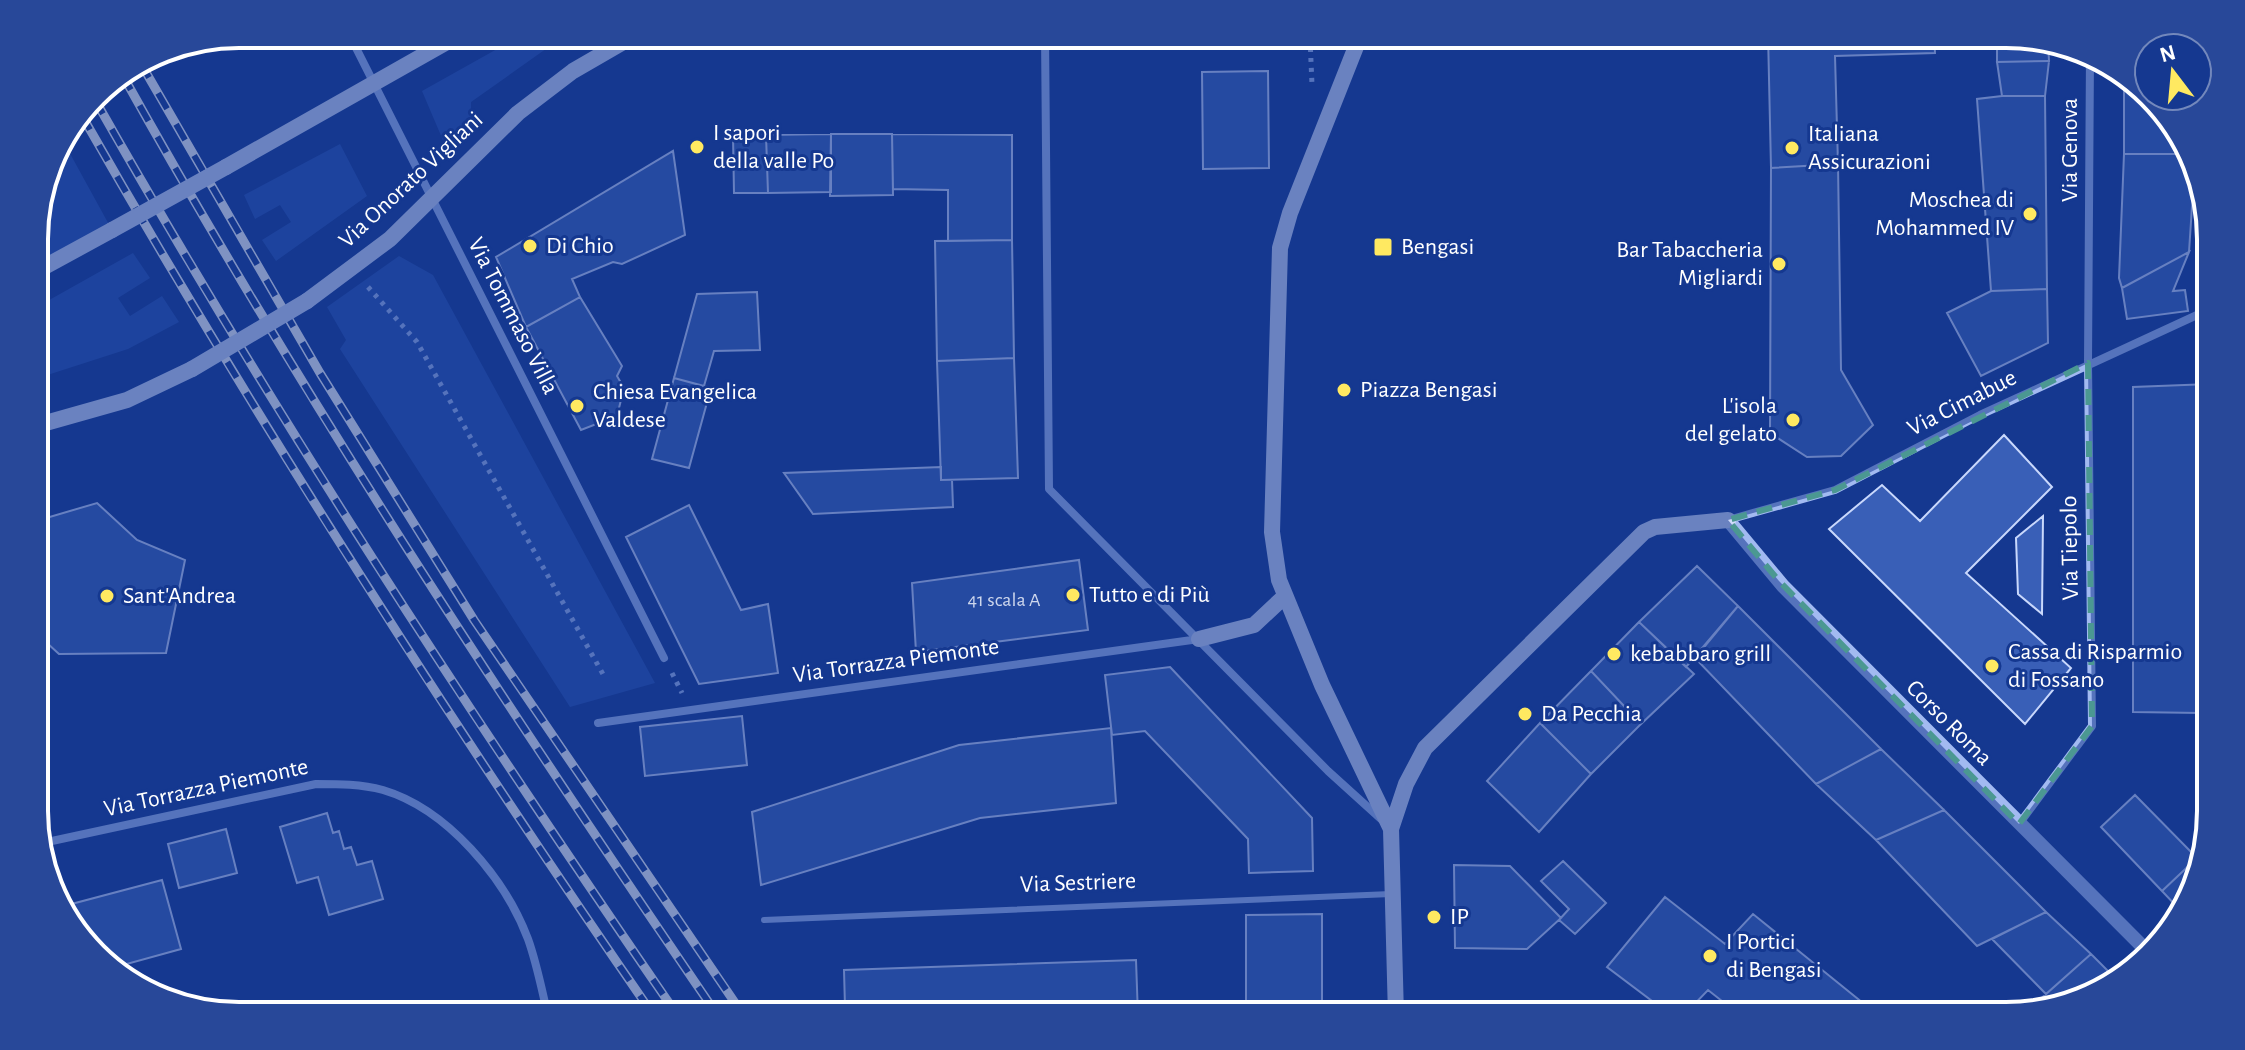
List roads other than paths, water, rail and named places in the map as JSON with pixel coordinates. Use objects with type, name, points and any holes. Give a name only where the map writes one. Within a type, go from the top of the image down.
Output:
[{"type":"main road","points":[[48,265],[437,48]]},
{"type":"main road","name":"Via Onorato Vigliani","points":[[48,422],[127,400],[192,369],[307,301],[390,239],[518,113],[573,71],[613,48]]},
{"type":"main road","points":[[1355,48],[1290,213],[1280,248],[1272,532],[1279,580],[1285,596],[1322,685],[1391,829]]},
{"type":"main road","points":[[1396,1002],[1391,829],[1406,784],[1425,748],[1644,532],[1655,527],[1728,520]]},
{"type":"main road","points":[[1199,639],[1254,625],[1285,596]]},
{"type":"street","name":"Via Tommaso Villa","points":[[356,48],[664,658]]},
{"type":"street","points":[[1045,48],[1049,489],[1328,771],[1391,829]]},
{"type":"street","name":"Via Genova","points":[[2090,68],[2091,247]]},
{"type":"street","name":"Via Tiepolo","points":[[2019,824],[2092,726],[2088,363],[2091,247]]},
{"type":"street","name":"Via Cimabue","points":[[1728,520],[1835,490],[2088,363],[2197,315]]},
{"type":"street","name":"Corso Roma","points":[[1728,520],[1783,586],[2141,945]]},
{"type":"street","name":"Via Torrazza Piemonte","points":[[598,723],[1199,639]]},
{"type":"street","name":"Via Torrazza Piemonte","points":[[51,841],[316,784],[384,790],[409,802],[463,841],[488,870],[527,938],[544,1002]]},
{"type":"lane","name":"Via Sestriere","points":[[764,920],[1394,894]]},
{"type":"railway","points":[[146,73],[320,373],[474,620],[734,1002]]},
{"type":"railway","points":[[128,84],[262,315],[409,552],[709,1002]]},
{"type":"railway","points":[[100,108],[232,333],[376,563],[525,791],[668,1002]]},
{"type":"railway","points":[[87,124],[217,345],[358,571],[430,684],[644,1002]]},
{"type":"place","name":"I sapori della valle Po","points":[[697,147]]},
{"type":"place","name":"Italiana Assicurazioni","points":[[1792,148]]},
{"type":"place","name":"Moschea di Mohammed IV","points":[[2030,214]]},
{"type":"place","name":"Di Chio","points":[[530,246]]},
{"type":"place","name":"Bengasi","points":[[1383,247]]},
{"type":"place","name":"Bar Tabaccheria Migliardi","points":[[1779,264]]},
{"type":"place","name":"Piazza Bengasi","points":[[1344,390]]},
{"type":"place","name":"Chiesa Evangelica Valdese","points":[[577,406]]},
{"type":"place","name":"L'isola del gelato","points":[[1793,420]]},
{"type":"place","name":"Tutto e di Più","points":[[1073,595]]},
{"type":"place","name":"Sant'Andrea","points":[[107,596]]},
{"type":"place","name":"kebabbaro grill","points":[[1614,654]]},
{"type":"place","name":"Cassa di Risparmio di Fossano","points":[[1992,666]]},
{"type":"place","name":"Da Pecchia","points":[[1525,714]]},
{"type":"place","name":"IP","points":[[1434,917]]},
{"type":"place","name":"I Portici di Bengasi","points":[[1710,956]]}]
